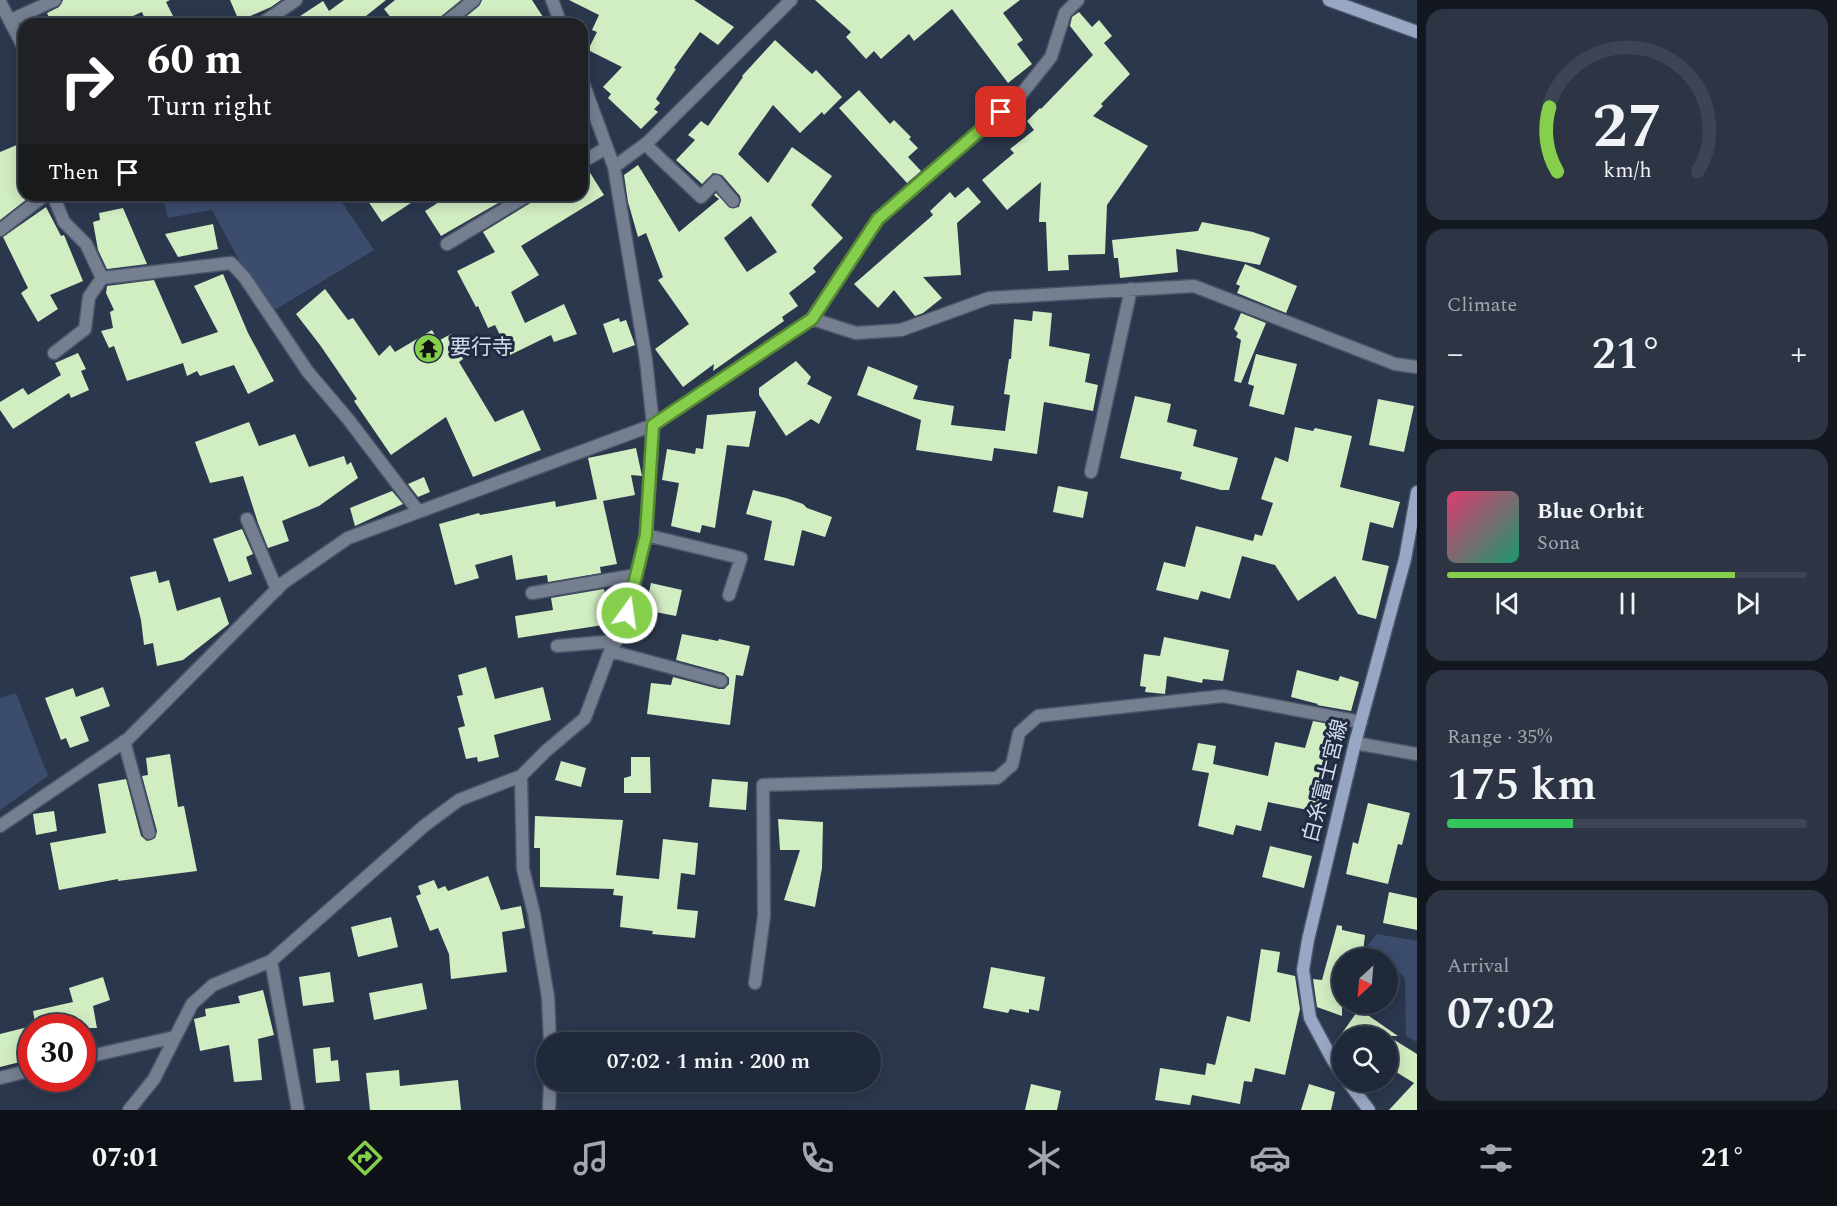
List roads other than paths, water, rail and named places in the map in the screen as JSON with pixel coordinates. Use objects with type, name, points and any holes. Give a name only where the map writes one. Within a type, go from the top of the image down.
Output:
[{"type":"main road","points":[[1329,0],[1417,32]]},
{"type":"main road","name":"白糸富士宮線","points":[[1332,1059],[1310,1018],[1303,970],[1308,940],[1355,743],[1405,559],[1417,492]]},
{"type":"main road","points":[[1356,1092],[1369,1110]]},
{"type":"street","points":[[11,20],[55,0]]},
{"type":"street","points":[[270,18],[296,0]]},
{"type":"street","points":[[452,18],[474,0]]},
{"type":"street","points":[[552,0],[559,18]]},
{"type":"street","points":[[614,167],[645,144],[791,0]]},
{"type":"street","points":[[0,826],[124,741],[284,583],[348,538],[653,425],[812,319],[878,219],[1019,97],[1051,57],[1065,13],[1078,0]]},
{"type":"street","points":[[0,2],[18,35]]},
{"type":"street","points":[[129,1110],[154,1079],[192,1004],[213,985],[271,961],[424,826],[459,800],[521,776],[585,718],[614,646],[622,632],[646,535],[653,425],[646,360],[614,167],[588,97]]},
{"type":"street","points":[[645,144],[700,197],[716,182],[734,201]]},
{"type":"street","points":[[588,158],[606,148]]},
{"type":"street","points":[[0,230],[37,201]]},
{"type":"street","points":[[55,201],[64,222],[86,244],[102,278]]},
{"type":"street","points":[[447,244],[518,201]]},
{"type":"street","points":[[54,353],[85,330],[89,297],[102,278],[231,263],[245,278],[308,372],[348,419],[418,511]]},
{"type":"street","points":[[812,319],[856,333],[901,330],[989,298],[1194,286],[1395,364],[1417,367]]},
{"type":"street","points":[[1091,472],[1131,289]]},
{"type":"street","points":[[247,519],[277,590]]},
{"type":"street","points":[[646,535],[741,558],[729,595]]},
{"type":"street","points":[[532,593],[636,575]]},
{"type":"street","points":[[557,646],[614,646],[721,681]]},
{"type":"street","points":[[755,983],[764,916],[764,785],[997,778],[1012,765],[1019,733],[1038,716],[1165,702],[1223,696],[1361,722]]},
{"type":"street","points":[[124,741],[149,832]]},
{"type":"street","points":[[1355,743],[1417,754]]},
{"type":"street","points":[[521,776],[523,869],[534,914],[544,976],[549,1032]]},
{"type":"street","points":[[271,961],[298,1110]]},
{"type":"street","points":[[96,1055],[175,1037]]},
{"type":"street","points":[[0,1078],[18,1074]]},
{"type":"street","points":[[549,1110],[550,1092]]},
{"type":"place","name":"要行寺","points":[[429,348]]}]
